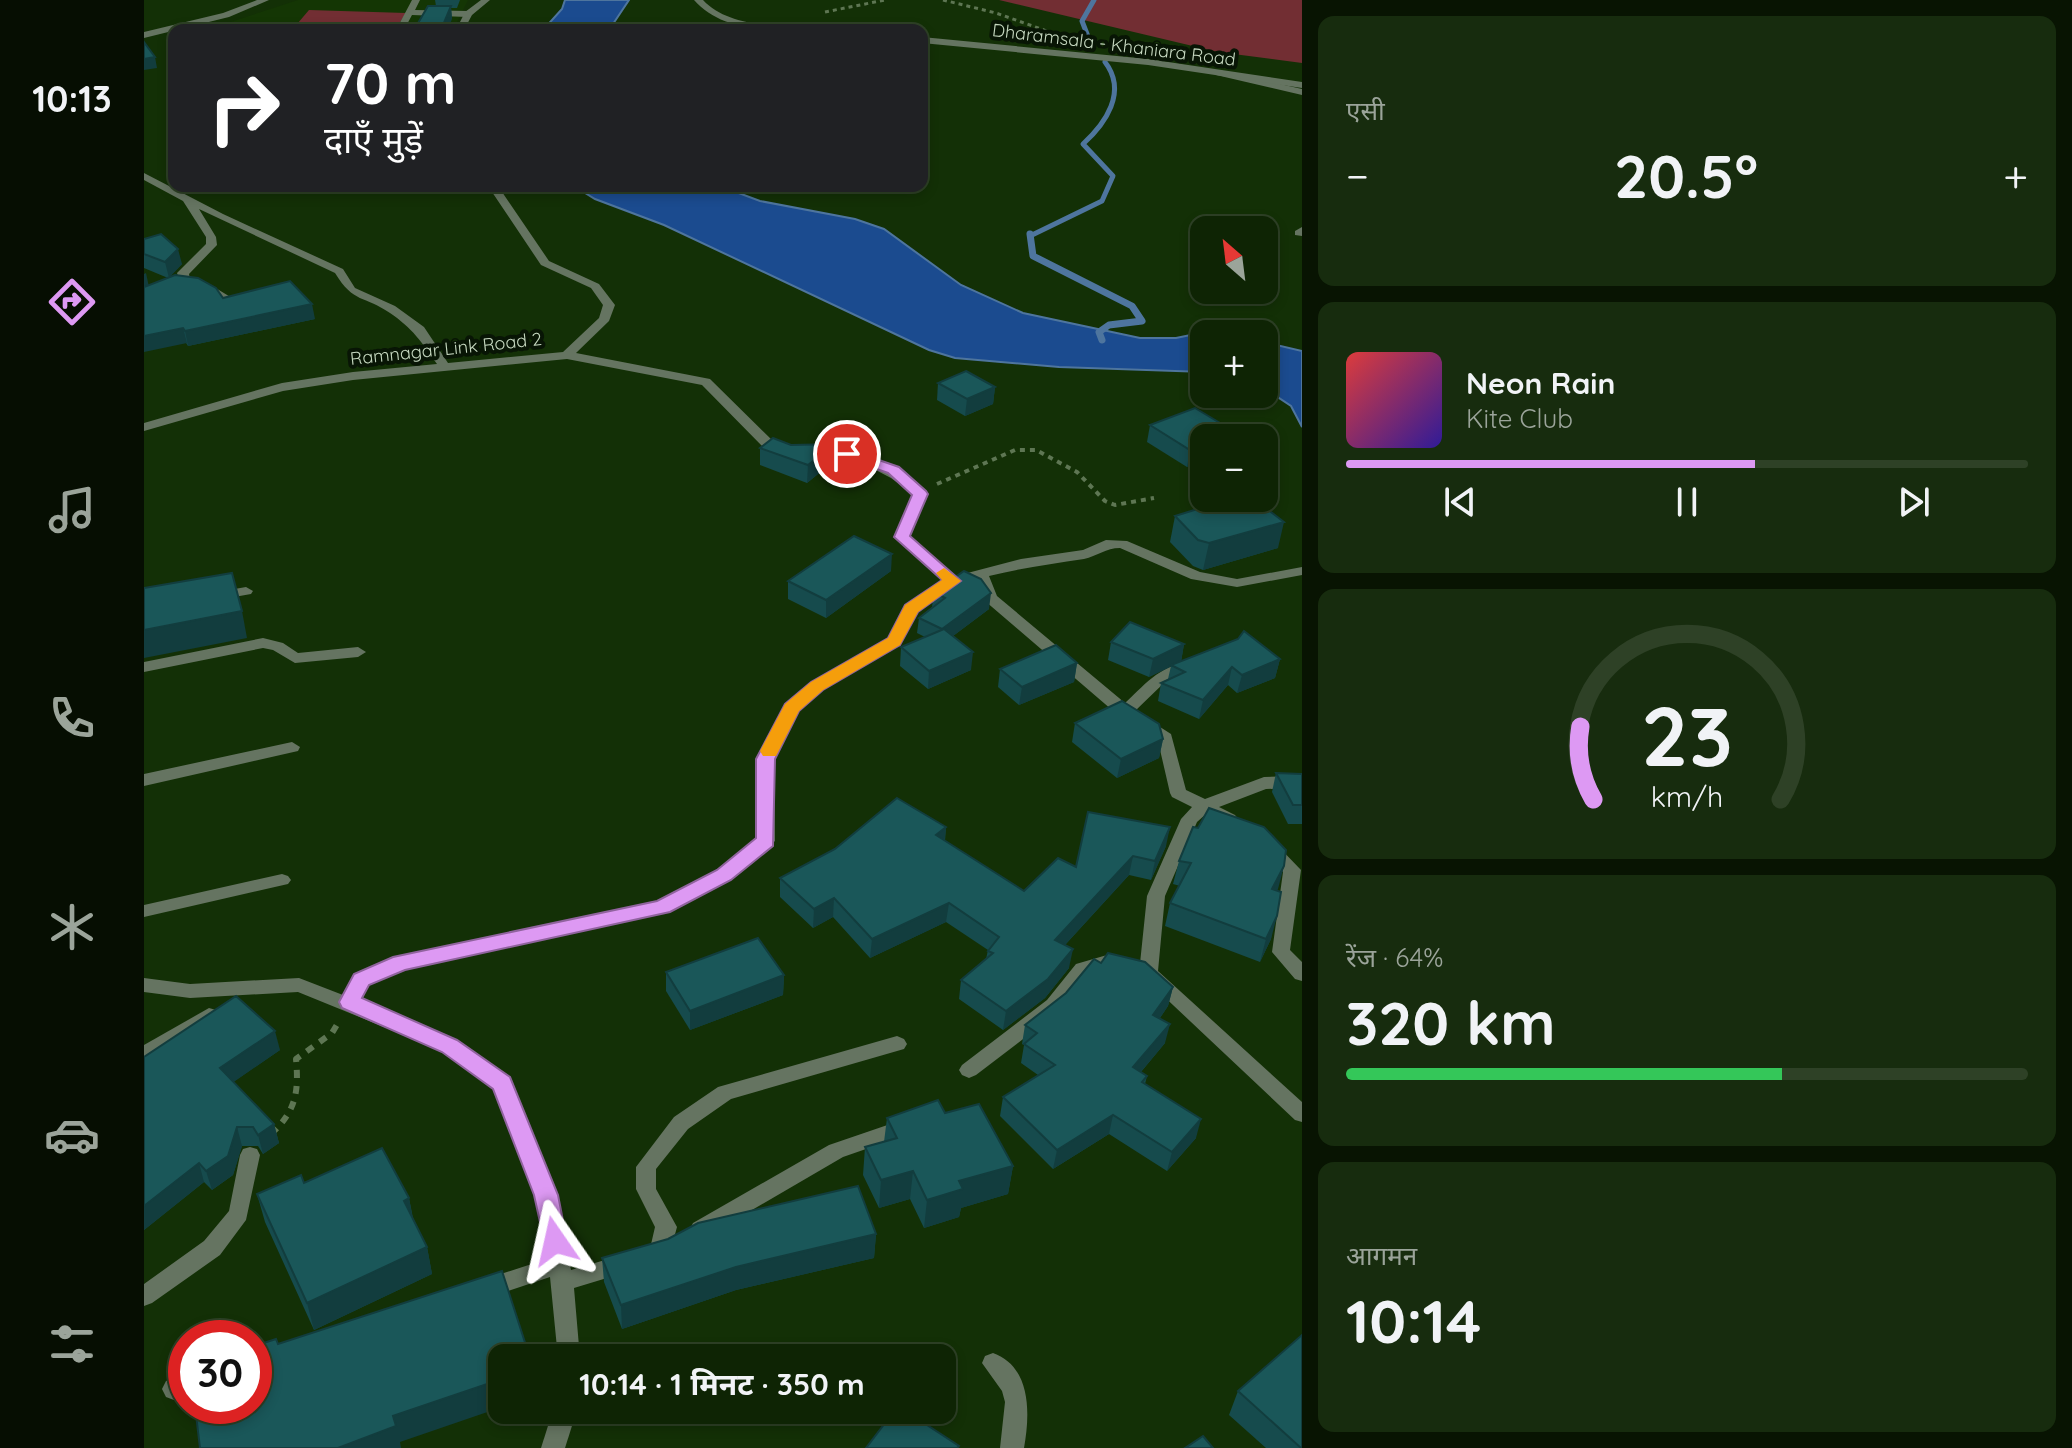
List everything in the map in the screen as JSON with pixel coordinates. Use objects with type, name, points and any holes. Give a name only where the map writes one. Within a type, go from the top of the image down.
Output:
[{"type":"street","points":[[189,24],[226,15],[265,0]]},
{"type":"street","points":[[403,24],[416,0]]},
{"type":"street","points":[[463,24],[468,14],[486,0]]},
{"type":"street","points":[[698,0],[704,10],[736,22],[758,24]]},
{"type":"street","points":[[409,12],[468,14]]},
{"type":"street","points":[[144,35],[168,29]]},
{"type":"street","name":"Dharamsala - Khaniara Road","points":[[928,41],[1210,70],[1302,85]]},
{"type":"street","points":[[1210,70],[1302,92]]},
{"type":"street","points":[[144,176],[168,189]]},
{"type":"street","points":[[175,192],[339,271],[351,290],[391,308],[420,330],[444,366]]},
{"type":"street","name":"Ramnagar Link Road 2","points":[[144,427],[282,387],[444,366],[567,355],[605,319],[609,305],[595,286],[545,263],[497,192]]},
{"type":"street","points":[[186,198],[211,237],[212,245],[183,273],[185,283],[205,286],[231,301]]},
{"type":"street","points":[[171,284],[184,279]]},
{"type":"street","points":[[567,355],[706,382],[768,444],[790,455],[847,454],[893,470],[921,494],[902,537],[953,581]]},
{"type":"street","points":[[349,1002],[361,980],[400,963],[662,907],[724,875],[766,841],[766,759],[792,708],[817,686],[894,641],[911,609],[953,581],[1021,563],[1086,554],[1114,544],[1122,544],[1196,576],[1237,583],[1302,571]]},
{"type":"street","points":[[981,574],[990,598],[1125,712],[1165,738],[1178,793],[1241,825]]},
{"type":"street","points":[[202,599],[246,591]]},
{"type":"street","points":[[144,667],[263,643],[278,646],[295,658],[358,652]]},
{"type":"street","points":[[1125,712],[1161,678],[1201,662]]},
{"type":"street","points":[[144,780],[292,747]]},
{"type":"street","points":[[1148,973],[1156,896],[1190,819],[1204,806],[1264,783],[1302,782]]},
{"type":"street","points":[[1263,841],[1292,870],[1281,952],[1302,974]]},
{"type":"street","points":[[144,911],[282,880]]},
{"type":"street","points":[[969,1070],[1054,1005],[1083,969],[1104,962],[1148,973],[1302,1114]]},
{"type":"street","points":[[144,985],[190,991],[299,985],[349,1002],[450,1046],[502,1083],[546,1195],[561,1273],[568,1344]]},
{"type":"street","points":[[144,1055],[258,985]]},
{"type":"street","points":[[660,1253],[666,1227],[646,1189],[646,1167],[681,1123],[725,1093],[897,1044]]},
{"type":"street","points":[[457,1298],[660,1253],[836,1151],[932,1117]]},
{"type":"street","points":[[144,1296],[212,1248],[239,1214],[250,1155]]},
{"type":"street","points":[[993,1363],[1010,1381],[1020,1408],[1012,1448]]},
{"type":"street","points":[[553,1448],[561,1424]]},
{"type":"path","points":[[943,0],[960,7],[996,13],[1058,35]]},
{"type":"path","points":[[921,494],[1015,450],[1036,450],[1077,472],[1105,501],[1115,505],[1154,498]]},
{"type":"path","points":[[250,1155],[290,1118],[299,1094],[296,1059],[332,1033],[349,1002]]},
{"type":"shaded area","points":[[298,0],[468,0],[456,24],[224,24]]},
{"type":"shaded area","points":[[999,0],[1302,0],[1302,63],[1218,52]]},
{"type":"shaded area","points":[[309,10],[406,13],[399,24],[297,24]]},
{"type":"water","points":[[565,0],[629,0],[613,24],[548,24],[562,9]]},
{"type":"water","points":[[584,192],[736,192],[760,201],[855,219],[884,229],[961,285],[1023,313],[1140,338],[1190,335],[1190,372],[1059,367],[955,358],[929,350],[664,225]]},
{"type":"water","points":[[1278,345],[1302,351],[1302,427],[1291,406],[1278,397]]},
{"type":"building","points":[[428,6],[451,6],[444,24],[418,24]]},
{"type":"building","points":[[144,42],[155,57],[144,59]]},
{"type":"building","points":[[161,234],[178,249],[165,262],[144,254],[144,239]]},
{"type":"building","points":[[175,275],[198,278],[216,288],[223,298],[290,281],[312,304],[185,331],[183,328],[144,336],[144,287]]},
{"type":"building","points":[[966,371],[995,387],[967,399],[938,383]]},
{"type":"building","points":[[1195,408],[1222,424],[1190,424],[1190,450],[1150,425]]},
{"type":"building","points":[[773,438],[791,445],[835,444],[808,465],[760,448]]},
{"type":"building","points":[[1190,511],[1271,512],[1284,522],[1209,543],[1198,540],[1175,516]]},
{"type":"building","points":[[854,536],[892,554],[826,600],[788,581]]},
{"type":"building","points":[[964,571],[981,579],[991,593],[942,629],[919,618],[945,598],[934,592]]},
{"type":"building","points":[[232,573],[242,611],[144,630],[144,588]]},
{"type":"building","points":[[1130,622],[1184,644],[1153,659],[1111,642]]},
{"type":"building","points":[[944,629],[973,652],[929,671],[901,647]]},
{"type":"building","points":[[1244,631],[1280,659],[1242,675],[1232,667],[1203,700],[1161,683],[1185,672],[1171,665],[1238,639]]},
{"type":"building","points":[[1056,645],[1077,663],[1022,687],[1000,669]]},
{"type":"building","points":[[1122,701],[1159,724],[1163,739],[1121,759],[1075,723]]},
{"type":"building","points":[[1276,773],[1302,774],[1302,805],[1293,805]]},
{"type":"building","points":[[897,798],[946,827],[936,835],[1024,891],[1058,858],[1076,867],[1088,812],[1170,827],[1155,861],[1133,856],[1055,940],[1073,949],[1048,979],[1006,1011],[961,980],[993,953],[988,951],[999,937],[949,903],[872,939],[834,898],[814,909],[780,878],[835,849]]},
{"type":"building","points":[[1209,808],[1264,827],[1286,850],[1284,866],[1272,889],[1281,892],[1277,916],[1266,939],[1170,903],[1191,863],[1179,861],[1193,827],[1198,828]]},
{"type":"building","points":[[758,938],[784,975],[690,1011],[666,972]]},
{"type":"building","points":[[1108,953],[1145,962],[1173,987],[1153,1015],[1170,1024],[1133,1067],[1147,1076],[1142,1082],[1201,1119],[1172,1152],[1113,1115],[1057,1150],[1003,1097],[1055,1065],[1024,1044],[1037,1033],[1025,1025],[1066,993],[1094,959],[1101,963]]},
{"type":"building","points":[[236,996],[275,1031],[220,1068],[274,1124],[258,1135],[253,1127],[237,1127],[228,1156],[206,1171],[199,1163],[144,1206],[144,1057]]},
{"type":"building","points":[[938,1100],[945,1113],[979,1104],[1013,1166],[959,1181],[963,1189],[927,1200],[913,1171],[881,1180],[865,1147],[897,1138],[887,1118]]},
{"type":"building","points":[[382,1148],[409,1198],[404,1201],[427,1247],[307,1303],[257,1194],[301,1175],[304,1183]]},
{"type":"building","points":[[858,1186],[876,1234],[736,1267],[621,1305],[602,1258],[668,1239],[698,1223]]},
{"type":"building","points":[[502,1271],[525,1344],[488,1344],[488,1384],[393,1416],[396,1426],[338,1448],[200,1448],[197,1424],[272,1424],[272,1340],[276,1339],[278,1344]]},
{"type":"building","points":[[1302,1335],[1302,1448],[1301,1448],[1238,1391]]},
{"type":"building","points":[[884,1424],[925,1424],[959,1446],[957,1448],[866,1448]]},
{"type":"building","points":[[1203,1436],[1213,1448],[1185,1448]]},
{"type":"waterway","points":[[1092,47],[1082,21],[1094,0]]},
{"type":"waterway","points":[[1030,236],[1102,201],[1113,176],[1083,144],[1106,117],[1114,96],[1112,73],[1105,62]]},
{"type":"waterway","points":[[1030,236],[1033,256],[1132,306],[1142,321],[1109,325],[1099,332],[1102,340]]},
{"type":"slow traffic","points":[[770,751],[792,708],[817,686],[894,641],[911,609],[953,581],[944,573]]},
{"type":"route","points":[[555,1241],[546,1195],[502,1083],[450,1046],[349,1002],[361,980],[400,963],[662,907],[724,875],[766,841],[766,759],[792,708],[817,686],[894,641],[911,609],[953,581],[902,537],[921,494],[893,470],[847,454]]}]
